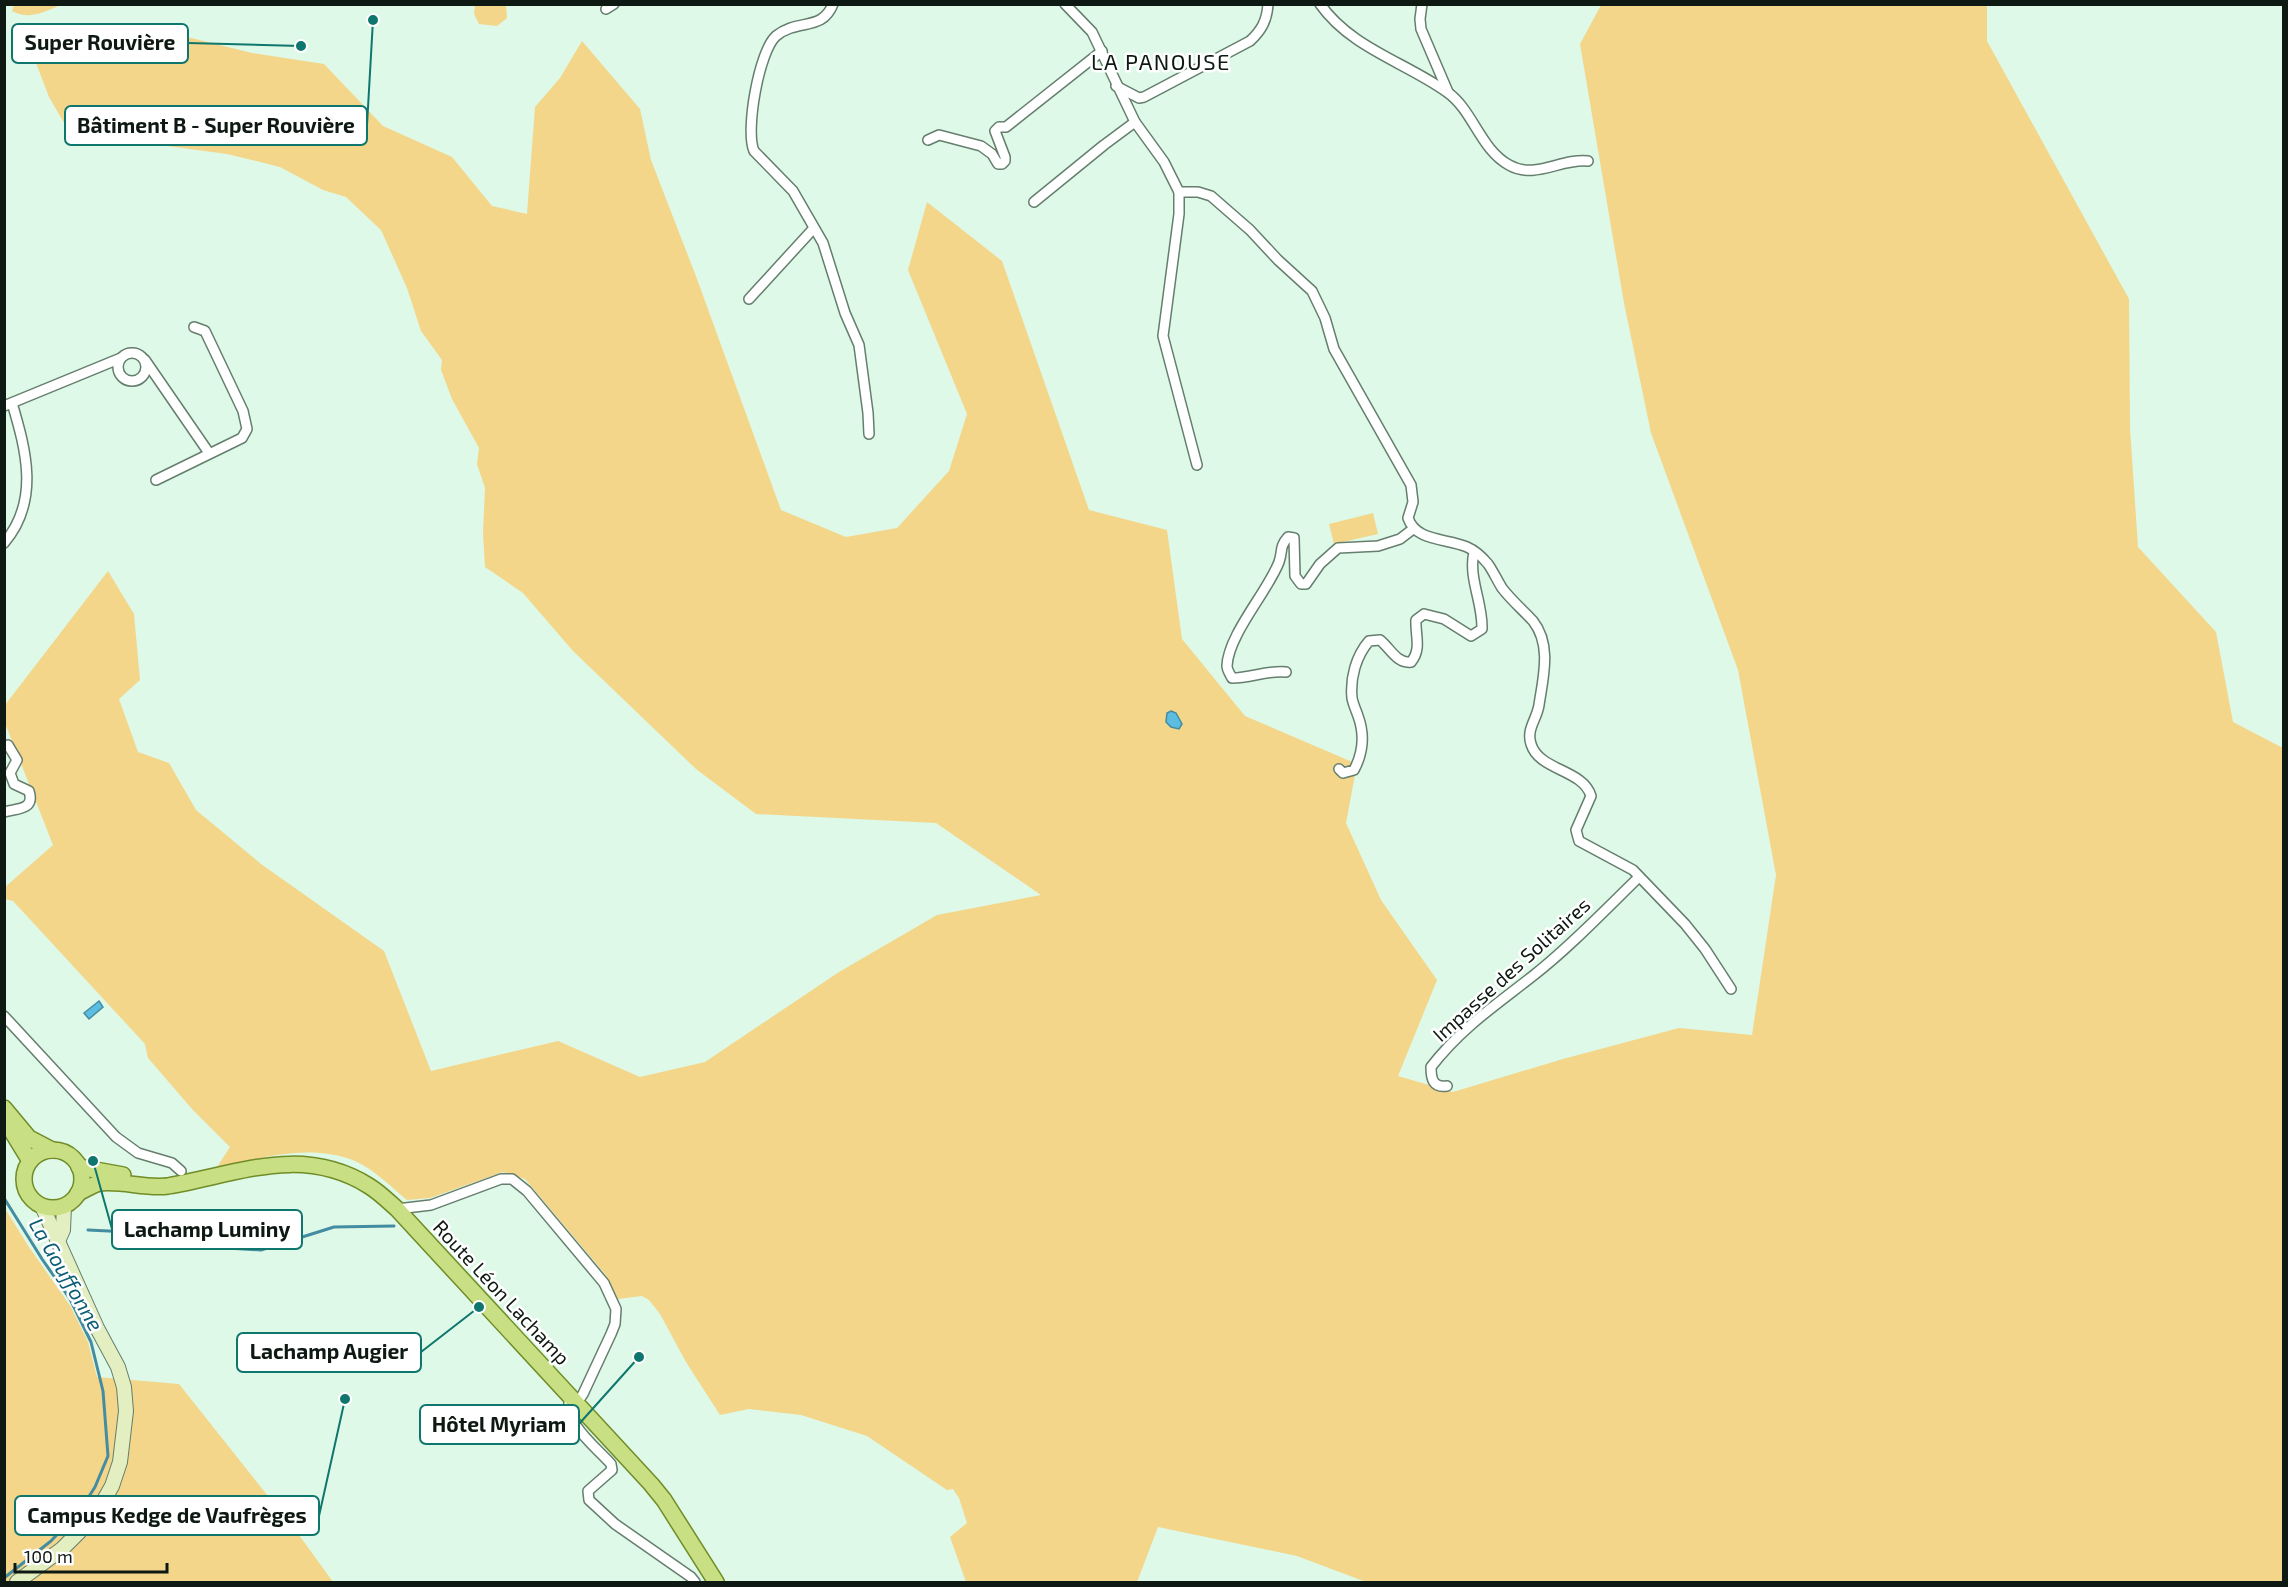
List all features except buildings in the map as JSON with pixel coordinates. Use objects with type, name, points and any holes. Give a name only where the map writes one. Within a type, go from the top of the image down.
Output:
[{"type":"main road","points":[[4,1108],[26,1135],[39,1145],[68,1155],[79,1167],[81,1176],[78,1193],[72,1201],[53,1209],[42,1206],[31,1199],[25,1187],[24,1176],[30,1161],[41,1153],[52,1150]]},
{"type":"main road","points":[[4,1120],[30,1161]]},
{"type":"main road","name":"Route Léon Lachamp","points":[[79,1167],[182,1177],[269,1164],[305,1164],[340,1171],[369,1186],[397,1209],[664,1500],[716,1582]]},
{"type":"main road","name":"Route Léon Lachamp","points":[[78,1193],[96,1184],[107,1183],[144,1187],[166,1186],[182,1177]]},
{"type":"street","points":[[833,4],[826,16],[819,22],[793,26],[772,40],[762,63],[754,97],[751,143],[754,151],[794,191],[824,243],[838,295],[859,345],[869,434]]},
{"type":"street","points":[[1065,4],[1092,32],[1135,123],[1164,162],[1179,192],[1179,214],[1163,336],[1197,465]]},
{"type":"street","points":[[1116,86],[1139,98],[1144,97],[1250,41],[1267,18],[1268,4]]},
{"type":"street","points":[[1320,4],[1345,33],[1448,92],[1496,156],[1509,165],[1522,170],[1537,170],[1576,160],[1588,161]]},
{"type":"street","points":[[1422,4],[1421,29],[1448,92]]},
{"type":"street","points":[[928,141],[939,135],[981,146],[992,154],[998,164],[1002,164],[1005,157],[995,131],[999,127],[1006,127],[1102,51]]},
{"type":"street","points":[[1034,202],[1104,144],[1135,123]]},
{"type":"street","points":[[1179,192],[1198,192],[1211,196],[1250,230],[1312,291],[1325,318],[1334,349],[1411,485],[1413,502],[1408,518],[1413,529],[1425,535],[1466,547],[1474,552],[1487,563],[1502,588],[1539,632],[1545,667],[1538,710],[1530,726],[1530,743],[1542,759],[1590,790],[1591,796],[1576,835],[1580,841],[1618,860],[1639,877],[1706,949],[1731,988]]},
{"type":"street","points":[[749,299],[814,228]]},
{"type":"street","points":[[156,480],[242,438],[247,429],[247,422],[205,331],[194,327]]},
{"type":"street","points":[[4,543],[20,518],[26,499],[28,476],[23,440],[8,404],[124,355],[134,353],[145,360],[209,453]]},
{"type":"street","points":[[121,358],[118,372],[124,379],[133,381],[144,374],[145,360]]},
{"type":"street","points":[[1286,672],[1272,671],[1243,678],[1232,678],[1227,668],[1239,632],[1279,561],[1281,544],[1288,537],[1294,538],[1295,576],[1301,584],[1306,584],[1320,564],[1338,548],[1378,546],[1400,539],[1413,529]]},
{"type":"street","points":[[1339,769],[1347,774],[1354,770],[1362,755],[1359,718],[1352,697],[1356,658],[1369,641],[1380,640],[1400,661],[1406,663],[1412,662],[1416,656],[1418,648],[1416,620],[1424,614],[1444,619],[1471,636],[1482,629],[1483,618],[1477,597],[1472,561],[1474,552]]},
{"type":"street","points":[[4,812],[27,807],[31,799],[29,791],[14,784],[10,773],[17,760],[8,744]]},
{"type":"street","name":"Impasse des Solitaires","points":[[1447,1086],[1441,1087],[1435,1084],[1431,1078],[1431,1067],[1439,1057],[1482,1014],[1534,975],[1639,877]]},
{"type":"street","points":[[4,1016],[116,1137],[138,1153],[172,1162],[182,1177]]},
{"type":"street","points":[[397,1209],[431,1204],[501,1179],[512,1179],[527,1191],[604,1283],[616,1309],[615,1324],[583,1394],[573,1399],[568,1406],[573,1422],[611,1464],[612,1470],[588,1491],[589,1500],[615,1524],[695,1582]]},
{"type":"street","points":[[17,1582],[62,1549],[100,1507],[112,1486],[120,1462],[125,1434],[124,1387],[118,1367],[113,1361],[42,1206]]},
{"type":"street","points":[[58,1241],[63,1230],[63,1206]]},
{"type":"shaded area","points":[[57,4],[58,6],[54,8],[33,15],[23,15],[12,11],[14,5]]},
{"type":"shaded area","points":[[475,5],[506,5],[507,18],[497,26],[479,24],[474,14]]},
{"type":"shaded area","points":[[1601,5],[1987,5],[1987,41],[2129,299],[2130,428],[2138,547],[2216,632],[2233,722],[2283,748],[2283,1582],[1366,1582],[1297,1556],[1158,1527],[1137,1582],[966,1582],[950,1537],[967,1523],[959,1498],[953,1489],[947,1490],[867,1436],[801,1415],[749,1409],[720,1415],[686,1362],[660,1314],[649,1300],[642,1296],[618,1299],[605,1274],[525,1179],[503,1172],[430,1198],[407,1200],[369,1169],[355,1161],[321,1153],[269,1156],[217,1167],[230,1147],[192,1109],[148,1058],[145,1044],[13,901],[5,899],[4,888],[53,845],[5,723],[5,705],[108,571],[134,614],[140,680],[119,699],[138,752],[169,763],[196,810],[261,864],[384,951],[431,1071],[558,1041],[640,1077],[705,1062],[839,972],[937,915],[1041,895],[936,823],[756,814],[696,769],[573,651],[523,593],[485,567],[483,533],[485,488],[477,464],[479,448],[452,399],[441,370],[442,360],[421,331],[407,288],[381,230],[346,197],[323,190],[280,167],[227,154],[70,133],[49,97],[36,63],[83,39],[118,29],[143,26],[252,53],[324,64],[383,126],[452,157],[492,206],[527,214],[535,107],[560,78],[582,41],[640,109],[651,160],[781,510],[846,537],[897,528],[949,471],[967,414],[908,270],[927,202],[1002,261],[1089,510],[1167,530],[1182,639],[1245,716],[1357,764],[1346,823],[1381,900],[1437,980],[1398,1076],[1453,1092],[1679,1028],[1752,1035],[1776,875],[1738,670],[1651,433],[1624,303],[1580,44]]},
{"type":"shaded area","points":[[1373,513],[1378,534],[1334,544],[1329,524]]},
{"type":"shaded area","points":[[4,1207],[71,1307],[88,1342],[97,1377],[179,1384],[299,1535],[333,1582],[5,1582]]},
{"type":"water","points":[[1171,711],[1176,713],[1182,724],[1179,729],[1171,727],[1166,722],[1167,713]]},
{"type":"water","points":[[99,1001],[103,1007],[89,1019],[84,1013]]},
{"type":"waterway","name":"La Gouffonne","points":[[4,1198],[70,1299],[91,1342],[103,1391],[108,1456],[95,1487],[81,1509],[51,1541],[4,1578]]},
{"type":"waterway","points":[[88,1230],[129,1232],[209,1247],[261,1250],[334,1227],[394,1226]]},
{"type":"place","name":"Bâtiment B - Super Rouvière","points":[[373,20]]},
{"type":"place","name":"Super Rouvière","points":[[301,46]]},
{"type":"place","name":"Lachamp Luminy","points":[[93,1161]]},
{"type":"place","name":"Lachamp Augier","points":[[479,1307]]},
{"type":"place","name":"Hôtel Myriam","points":[[639,1357]]},
{"type":"place","name":"Campus Kedge de Vaufrèges","points":[[345,1399]]},
{"type":"district","name":"LA PANOUSE","points":[[1161,61]]}]
